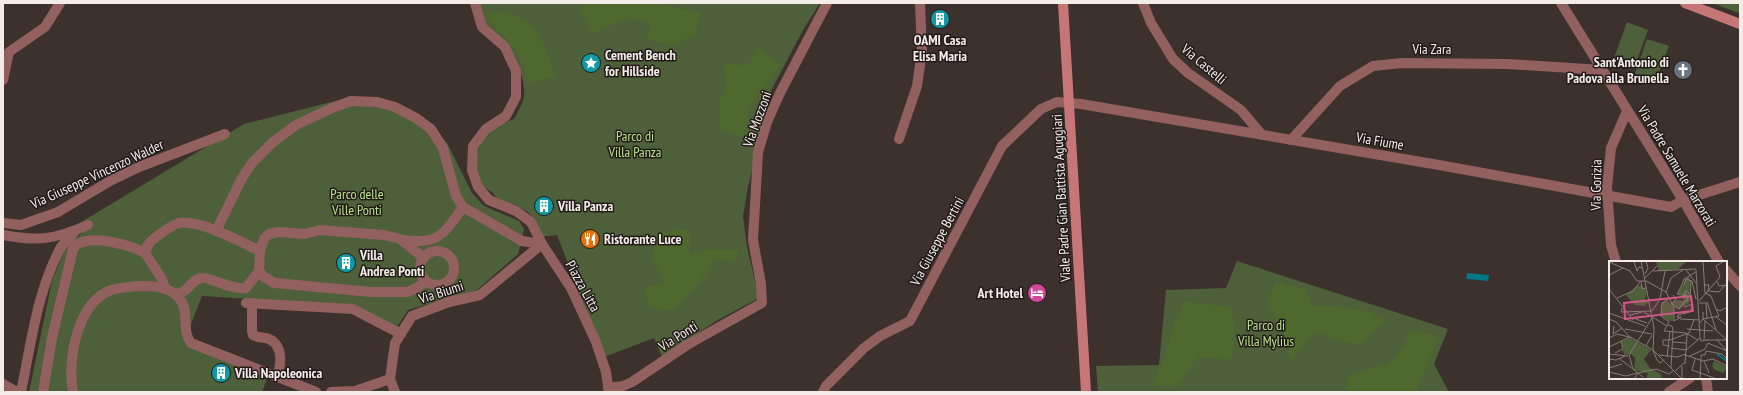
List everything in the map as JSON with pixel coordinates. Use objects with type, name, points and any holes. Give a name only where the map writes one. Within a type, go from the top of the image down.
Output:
[{"type":"main road","name":"Viale Padre Gian Battista Aguggiari","points":[[1063,3],[1086,392]]},
{"type":"main road","points":[[1685,3],[1740,24]]},
{"type":"street","points":[[3,80],[9,52],[45,27],[60,3]]},
{"type":"street","name":"Piazza Litta","points":[[475,3],[482,27],[505,47],[516,71],[516,97],[506,116],[486,129],[473,146],[472,170],[478,186],[489,200],[516,211],[531,222],[542,244],[570,288],[596,342],[605,366],[608,390]]},
{"type":"street","name":"Via Mozzoni","points":[[762,303],[761,284],[753,240],[758,152],[780,93],[827,3]]},
{"type":"street","points":[[899,139],[917,86],[922,51],[920,3]]},
{"type":"street","name":"Via Castelli","points":[[1143,3],[1151,23],[1173,59],[1188,73],[1241,110],[1262,135]]},
{"type":"street","name":"Via Padre Samuele Marzorati","points":[[1562,3],[1718,261]]},
{"type":"street","name":"Via Zara","points":[[1292,140],[1340,86],[1373,66],[1402,63],[1507,64],[1602,70]]},
{"type":"street","points":[[216,231],[242,178],[252,162],[272,143],[296,125],[350,101],[377,102],[395,107],[416,118],[431,129],[443,148],[456,196],[464,207],[522,241],[542,244]]},
{"type":"street","name":"Via Giuseppe Bertini","points":[[823,392],[826,386],[864,348],[880,336],[910,321],[1002,146],[1041,109],[1057,102],[1070,103]]},
{"type":"street","name":"Via Fiume","points":[[1070,103],[1292,140],[1671,207],[1682,200],[1740,182]]},
{"type":"street","name":"Via Gorizia","points":[[1616,261],[1611,245],[1607,195],[1611,148],[1627,111]]},
{"type":"street","name":"Via Giuseppe Vincenzo Walder","points":[[3,223],[20,225],[58,212],[110,180],[139,167],[225,134]]},
{"type":"street","points":[[176,294],[184,292],[195,279],[203,277],[238,289],[246,288],[259,271],[260,250],[264,239],[269,234],[278,232],[305,234],[320,230],[384,235],[416,242],[429,241],[442,233],[464,207]]},
{"type":"street","points":[[145,253],[146,247],[152,240],[178,223],[191,223],[216,231],[260,250]]},
{"type":"street","points":[[3,235],[35,240],[55,238],[88,225]]},
{"type":"street","points":[[21,392],[40,301],[47,279],[62,246],[71,238],[74,231]]},
{"type":"street","points":[[400,239],[424,258]]},
{"type":"street","points":[[43,392],[62,290],[73,249],[76,244],[87,240],[112,242],[128,245],[145,253],[162,279],[165,289]]},
{"type":"street","name":"Via Biumi","points":[[395,392],[390,379],[395,342],[412,316],[448,302],[480,295],[542,244]]},
{"type":"street","points":[[434,250],[442,251],[448,255],[452,260],[454,268],[449,280],[442,284],[434,284],[426,280],[422,276],[421,270],[424,258],[428,253],[434,250]]},
{"type":"street","points":[[259,271],[264,277],[275,283],[371,292],[407,292],[417,288],[426,280]]},
{"type":"street","points":[[1727,271],[1740,286]]},
{"type":"street","points":[[73,392],[72,358],[75,337],[85,314],[99,298],[111,290],[128,287],[153,286],[176,294],[182,302],[186,312],[188,338],[191,342],[316,392]]},
{"type":"street","points":[[278,377],[281,358],[276,346],[269,340],[253,335],[249,303],[353,309],[400,334]]},
{"type":"street","name":"Via Ponti","points":[[608,390],[632,382],[687,345],[762,303]]},
{"type":"street","points":[[331,392],[355,390],[390,379]]},
{"type":"street","points":[[1669,392],[1688,379]]},
{"type":"street","points":[[1706,379],[1708,392]]},
{"type":"street","points":[[3,384],[17,392]]},
{"type":"green space","name":"Parco di Villa Panza","points":[[478,3],[820,3],[803,30],[771,91],[748,187],[743,216],[747,247],[759,298],[716,321],[662,357],[654,338],[604,357],[557,235],[540,237],[535,220],[528,212],[516,205],[499,201],[492,192],[481,185],[476,173],[476,159],[479,148],[473,146],[486,129],[514,119],[524,97],[522,77],[514,55],[506,42],[490,30],[484,23]]},
{"type":"green space","points":[[584,3],[654,3],[701,13],[695,35],[674,45],[646,39],[651,22],[627,19],[593,33],[579,9]]},
{"type":"green space","points":[[1712,3],[1740,3],[1739,13]]},
{"type":"green space","points":[[500,11],[521,18],[532,25],[539,34],[556,76],[530,83],[517,52],[484,15]]},
{"type":"green space","points":[[1627,22],[1648,30],[1634,68],[1613,61]]},
{"type":"green space","points":[[1647,39],[1669,46],[1656,81],[1635,74]]},
{"type":"green space","points":[[758,47],[780,64],[749,107],[744,137],[719,129],[720,101],[726,86],[724,63],[748,65]]},
{"type":"green space","name":"Parco delle Ville Ponti","points":[[347,98],[408,110],[427,120],[447,143],[472,193],[484,206],[519,221],[524,229],[518,254],[477,290],[408,310],[397,327],[353,305],[202,296],[186,337],[270,371],[262,392],[29,392],[52,281],[66,247],[82,233],[78,224],[244,124]]},
{"type":"green space","points":[[689,229],[690,255],[708,249],[738,250],[736,262],[715,259],[707,274],[673,311],[650,308],[644,288],[666,282],[652,259],[656,233]]},
{"type":"green space","name":"Parco di Villa Mylius","points":[[1237,261],[1448,329],[1434,364],[1449,392],[1098,392],[1096,366],[1159,365],[1166,290],[1226,288]]},
{"type":"green space","points":[[1275,282],[1305,289],[1312,305],[1341,307],[1371,312],[1384,321],[1359,346],[1315,332],[1290,362],[1283,329],[1267,305]]},
{"type":"green space","points":[[1185,302],[1232,307],[1234,328],[1232,360],[1198,357],[1177,386],[1153,385],[1166,354],[1173,325]]},
{"type":"green space","points":[[1411,330],[1439,337],[1416,392],[1347,392],[1348,375],[1389,364],[1403,347]]},
{"type":"water","points":[[1467,273],[1489,275],[1488,281],[1466,279]]},
{"type":"place","name":"OAMI Casa Elisa Maria","points":[[940,19]]},
{"type":"place","name":"Cement Bench for Hillside","points":[[591,63]]},
{"type":"place","name":"Sant'Antonio di Padova alla Brunella","points":[[1683,70]]},
{"type":"place","name":"Villa Panza","points":[[544,206]]},
{"type":"place","name":"Ristorante Luce","points":[[590,239]]},
{"type":"place","name":"Villa Andrea Ponti","points":[[346,263]]},
{"type":"place","name":"Art Hotel","points":[[1037,293]]},
{"type":"place","name":"Villa Napoleonica","points":[[221,373]]}]
